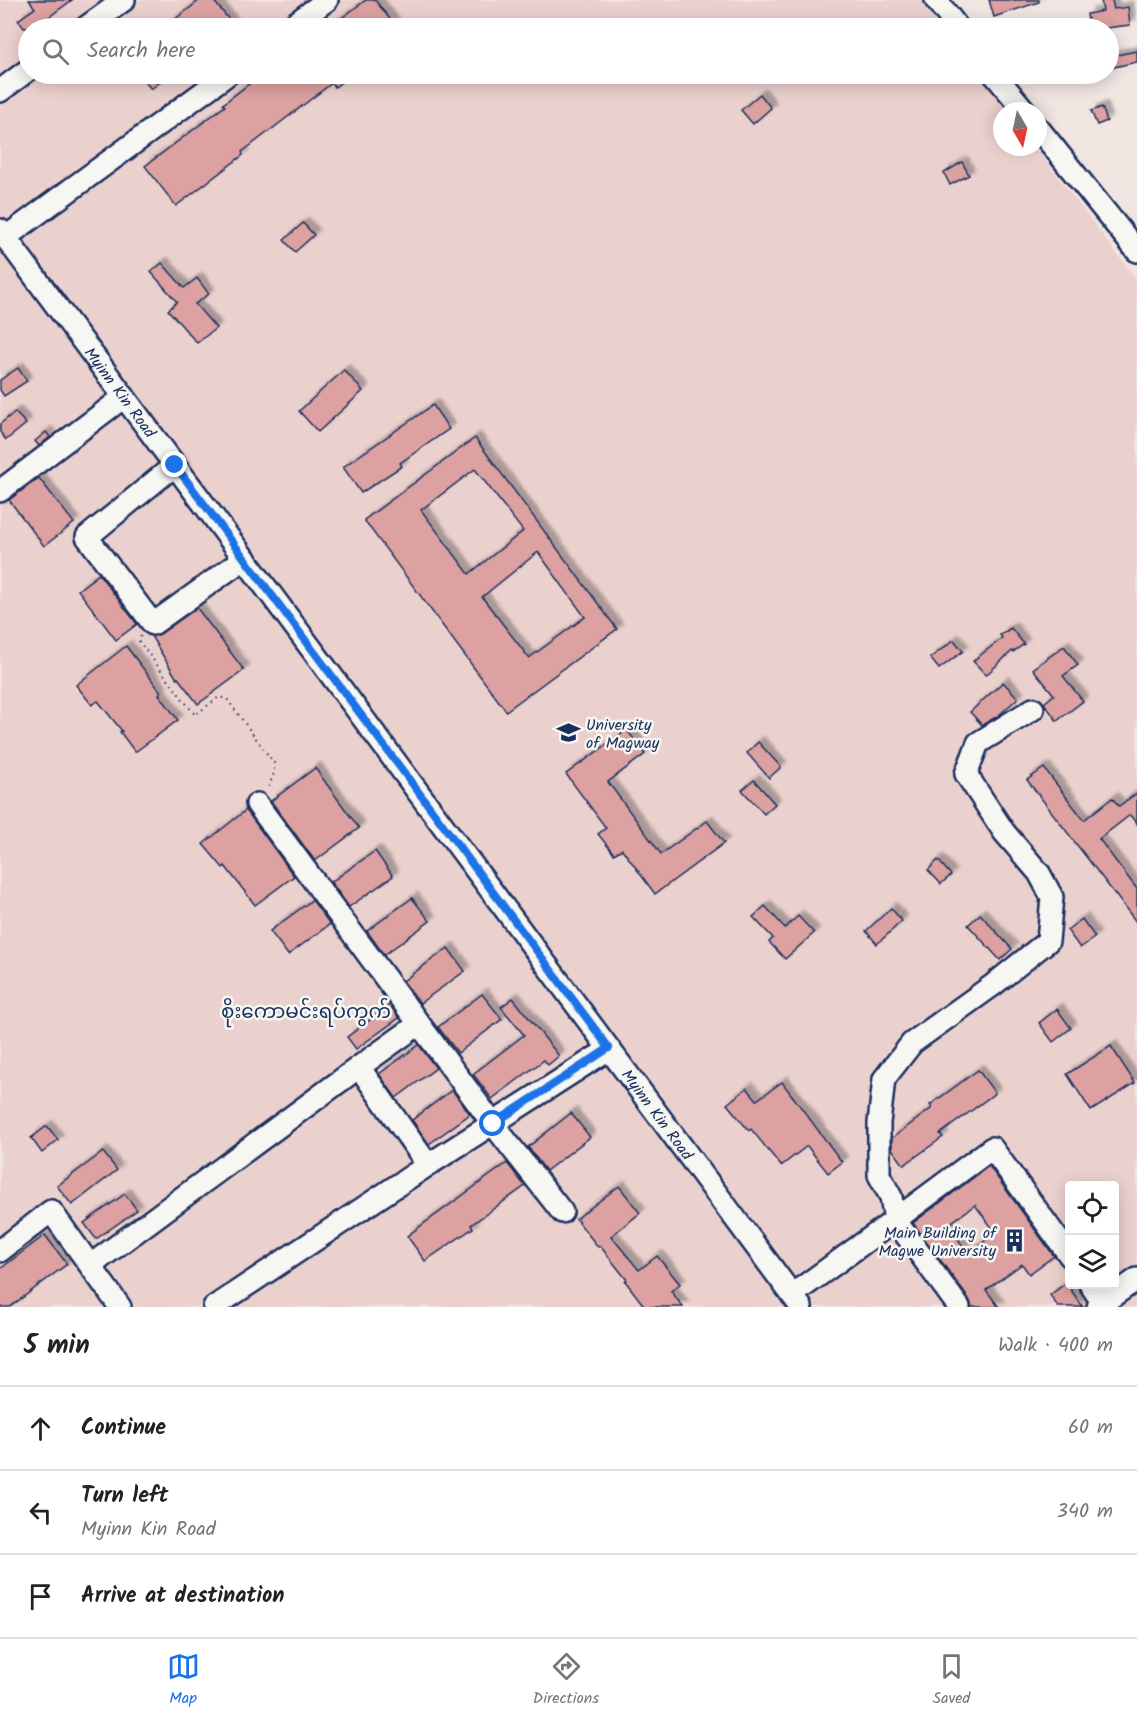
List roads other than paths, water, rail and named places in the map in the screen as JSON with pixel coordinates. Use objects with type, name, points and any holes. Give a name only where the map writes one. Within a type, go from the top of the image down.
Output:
[{"type":"street","points":[[99,18],[124,0]]},
{"type":"street","points":[[303,18],[327,0]]},
{"type":"street","points":[[936,0],[950,18]]},
{"type":"street","points":[[0,91],[18,78]]},
{"type":"street","points":[[3,233],[214,84]]},
{"type":"street","points":[[1002,84],[1017,102]]},
{"type":"street","points":[[1047,139],[1137,251]]},
{"type":"street","name":"Myinn Kin Road","points":[[3,233],[797,1301]]},
{"type":"street","points":[[0,491],[124,397]]},
{"type":"street","points":[[175,465],[87,537],[153,624],[244,558]]},
{"type":"street","points":[[959,1307],[895,1220],[891,1197],[879,1175],[879,1123],[884,1079],[912,1043],[993,985],[1048,941],[1052,897],[1039,873],[1004,832],[966,774],[978,743],[1034,709]]},
{"type":"street","points":[[257,804],[493,1124],[562,1212]]},
{"type":"street","points":[[91,1265],[419,1024]]},
{"type":"street","points":[[214,1307],[609,1048]]},
{"type":"street","points":[[359,1067],[428,1165]]},
{"type":"street","points":[[797,1301],[895,1220],[992,1148],[1065,1249]]},
{"type":"street","points":[[0,1251],[51,1211],[120,1307]]},
{"type":"street","points":[[1092,1289],[1100,1305],[1137,1279]]},
{"type":"place","name":"University of Magway","points":[[568,733]]},
{"type":"place","name":"Main Building of Magwe University","points":[[1014,1241]]},
{"type":"district","name":"စိုးကောမင်းရပ်ကွက်","points":[[306,1011]]}]
